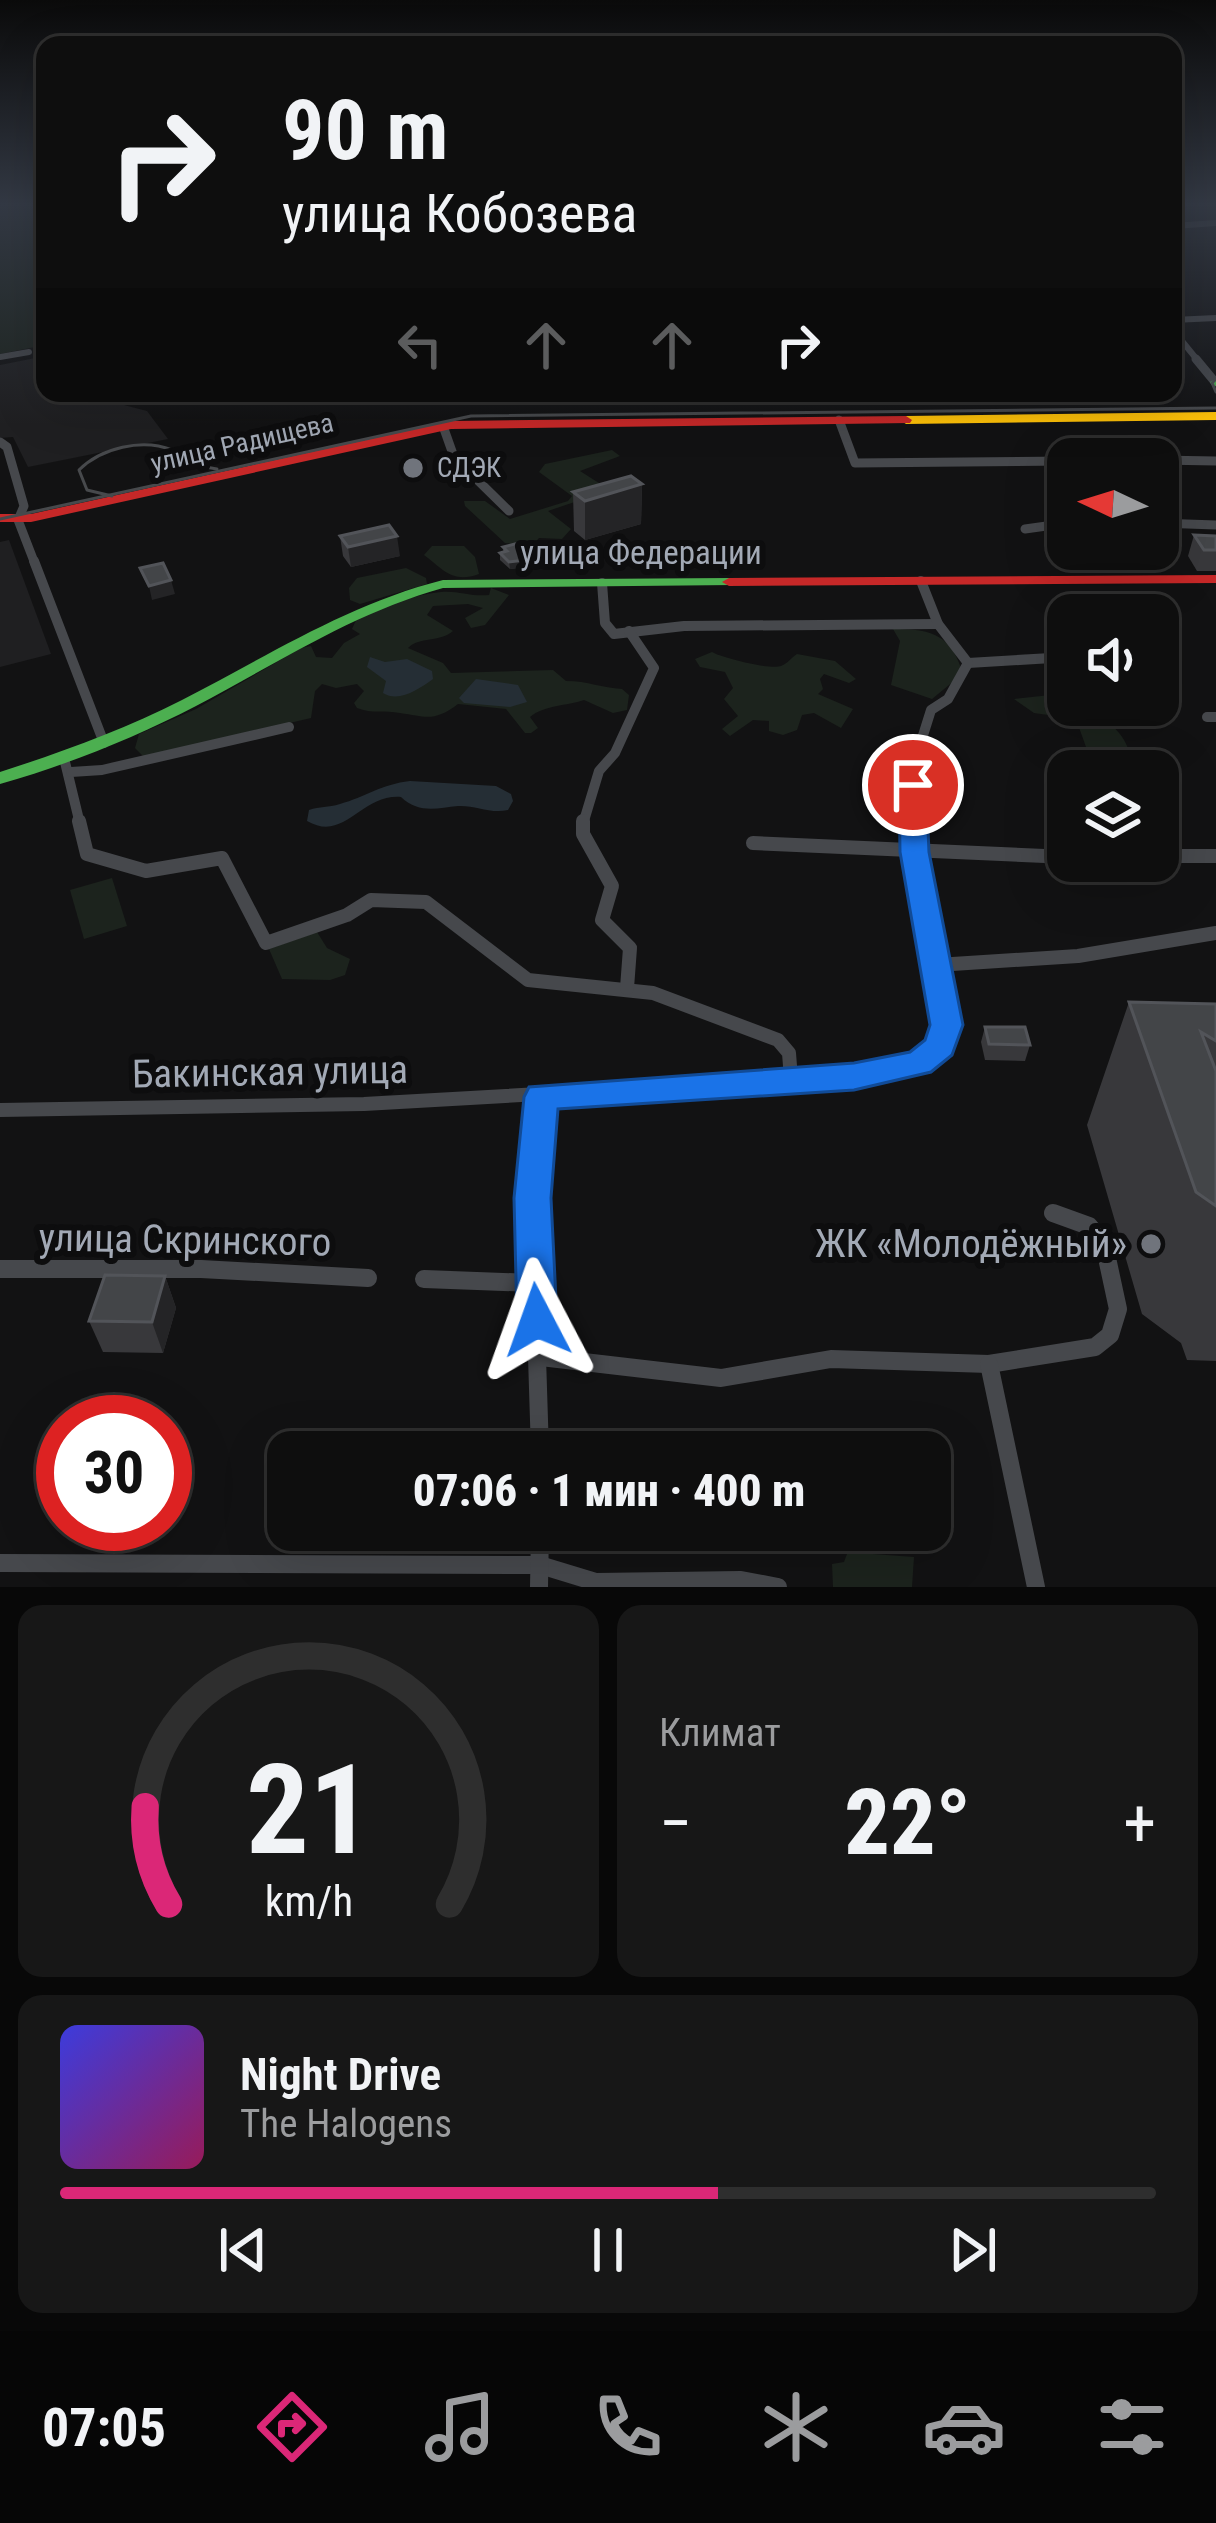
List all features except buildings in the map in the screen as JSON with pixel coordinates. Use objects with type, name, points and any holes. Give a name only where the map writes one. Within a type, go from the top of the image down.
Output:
[{"type":"street","points":[[1182,320],[1216,318]]},
{"type":"street","points":[[1182,341],[1216,382]]},
{"type":"street","points":[[0,357],[29,352]]},
{"type":"street","name":"улица Радищева","points":[[9,519],[443,425],[1216,416]]},
{"type":"street","points":[[839,420],[855,463],[1047,460]]},
{"type":"street","points":[[443,425],[454,458],[508,511]]},
{"type":"street","points":[[0,442],[8,447],[24,506],[9,519],[104,743]]},
{"type":"street","points":[[1179,460],[1216,461]]},
{"type":"street","points":[[1179,524],[1216,525]]},
{"type":"street","points":[[1025,529],[1047,526]]},
{"type":"street","name":"улица Федерации","points":[[0,778],[67,765],[393,595],[467,583],[1216,579]]},
{"type":"street","points":[[921,581],[938,624],[968,663],[1047,658]]},
{"type":"street","points":[[602,583],[605,623],[614,634],[684,626],[938,624]]},
{"type":"street","points":[[627,988],[634,952],[628,938],[602,920],[612,886],[586,841],[582,824],[599,771],[615,752],[654,668],[629,631]]},
{"type":"street","name":"Бакинская улица","points":[[0,1110],[542,1097],[881,1072],[920,1063],[940,1046],[946,1025],[915,852],[913,785],[931,710],[948,699],[968,663]]},
{"type":"street","points":[[289,727],[102,770],[67,765],[87,854],[146,871],[222,858],[266,943],[347,915],[371,900],[426,902],[528,980],[558,987],[653,993],[778,1040],[789,1053],[791,1079]]},
{"type":"street","points":[[753,843],[1047,855]]},
{"type":"street","points":[[1179,856],[1216,856]]},
{"type":"street","points":[[937,965],[1118,953],[1216,932]]},
{"type":"street","points":[[540,1431],[532,1198],[542,1097]]},
{"type":"street","points":[[541,1357],[721,1378],[831,1359],[988,1364],[1095,1347],[1110,1335],[1118,1309],[1104,1244],[1090,1226],[1053,1213]]},
{"type":"street","name":"улица Скринского","points":[[0,1269],[201,1270],[368,1278]]},
{"type":"street","points":[[424,1279],[533,1283]]},
{"type":"street","points":[[988,1364],[1036,1587]]},
{"type":"street","points":[[0,1564],[540,1576],[596,1582],[741,1580],[778,1587]]},
{"type":"shaded area","points":[[0,277],[36,277],[36,347],[0,354]]},
{"type":"shaded area","points":[[36,358],[36,402],[112,402],[147,411],[168,439],[28,467],[13,437],[0,438],[0,365]]},
{"type":"shaded area","points":[[612,450],[620,456],[580,471],[610,490],[548,511],[571,529],[562,539],[539,538],[532,546],[505,543],[465,506],[464,501],[485,501],[510,519],[568,501],[572,496],[539,472],[545,464]]},
{"type":"shaded area","points":[[9,540],[51,654],[0,667],[0,542]]},
{"type":"shaded area","points":[[432,546],[464,546],[475,557],[479,574],[448,574],[424,555]]},
{"type":"shaded area","points":[[406,568],[426,578],[427,584],[360,604],[350,600],[349,588],[357,578]]},
{"type":"shaded area","points":[[491,588],[509,595],[485,625],[471,628],[465,618],[483,608],[433,606],[427,615],[453,631],[408,648],[443,663],[451,673],[553,670],[566,681],[622,689],[629,695],[627,710],[613,713],[584,700],[556,706],[530,717],[538,728],[525,733],[506,709],[458,704],[430,717],[368,711],[354,703],[364,691],[357,684],[336,688],[322,684],[315,691],[311,718],[144,757],[135,748],[139,734],[196,709],[301,648],[311,646],[316,657],[332,658],[360,634],[352,629],[357,618],[419,596],[489,595]]},
{"type":"shaded area","points":[[893,629],[926,632],[943,640],[961,668],[955,680],[932,699],[891,685],[900,641]]},
{"type":"shaded area","points":[[712,652],[767,666],[781,666],[797,654],[835,661],[856,679],[849,683],[824,674],[818,694],[853,709],[841,728],[814,713],[802,715],[797,730],[783,735],[769,731],[769,721],[753,720],[730,736],[722,729],[738,716],[724,699],[733,688],[725,672],[700,667],[695,659]]},
{"type":"shaded area","points":[[370,657],[385,662],[407,659],[432,671],[433,679],[409,694],[389,696],[383,693],[386,681],[367,667]]},
{"type":"shaded area","points":[[476,679],[518,685],[527,702],[510,707],[464,703],[459,698]]},
{"type":"shaded area","points":[[1047,695],[1047,715],[1034,713],[1014,699]]},
{"type":"shaded area","points":[[1078,726],[1112,726],[1128,750],[1089,750]]},
{"type":"shaded area","points":[[410,781],[496,786],[511,794],[513,801],[508,810],[495,811],[464,806],[421,808],[401,797],[387,798],[332,826],[307,821],[309,810]]},
{"type":"shaded area","points":[[112,878],[127,926],[84,939],[70,890]]},
{"type":"shaded area","points":[[317,932],[327,948],[350,959],[345,975],[330,980],[282,979],[269,949]]},
{"type":"shaded area","points":[[848,1551],[914,1557],[912,1587],[833,1587],[832,1564],[844,1562]]},
{"type":"tram line","points":[[1216,379],[1212,383],[1216,392]]},
{"type":"tram line","points":[[109,495],[471,416],[1216,408]]},
{"type":"tram line","points":[[109,495],[87,490],[79,470],[122,447],[160,447],[217,469]]},
{"type":"tram line","points":[[0,519],[109,495]]},
{"type":"traffic: fast","points":[[0,778],[145,724],[344,619],[409,593],[443,584],[729,582]]},
{"type":"traffic: slow","points":[[906,420],[1216,416]]},
{"type":"traffic: jam","points":[[0,518],[31,518],[451,425],[906,420]]},
{"type":"traffic: jam","points":[[729,582],[1216,579]]},
{"type":"place","name":"СДЭК","points":[[413,468]]},
{"type":"place","name":"ЖК «Молодёжный»","points":[[1151,1244]]},
{"type":"route","points":[[537,1320],[532,1198],[542,1097],[854,1076],[920,1063],[940,1046],[946,1025],[943,994],[915,852],[913,785]]}]
